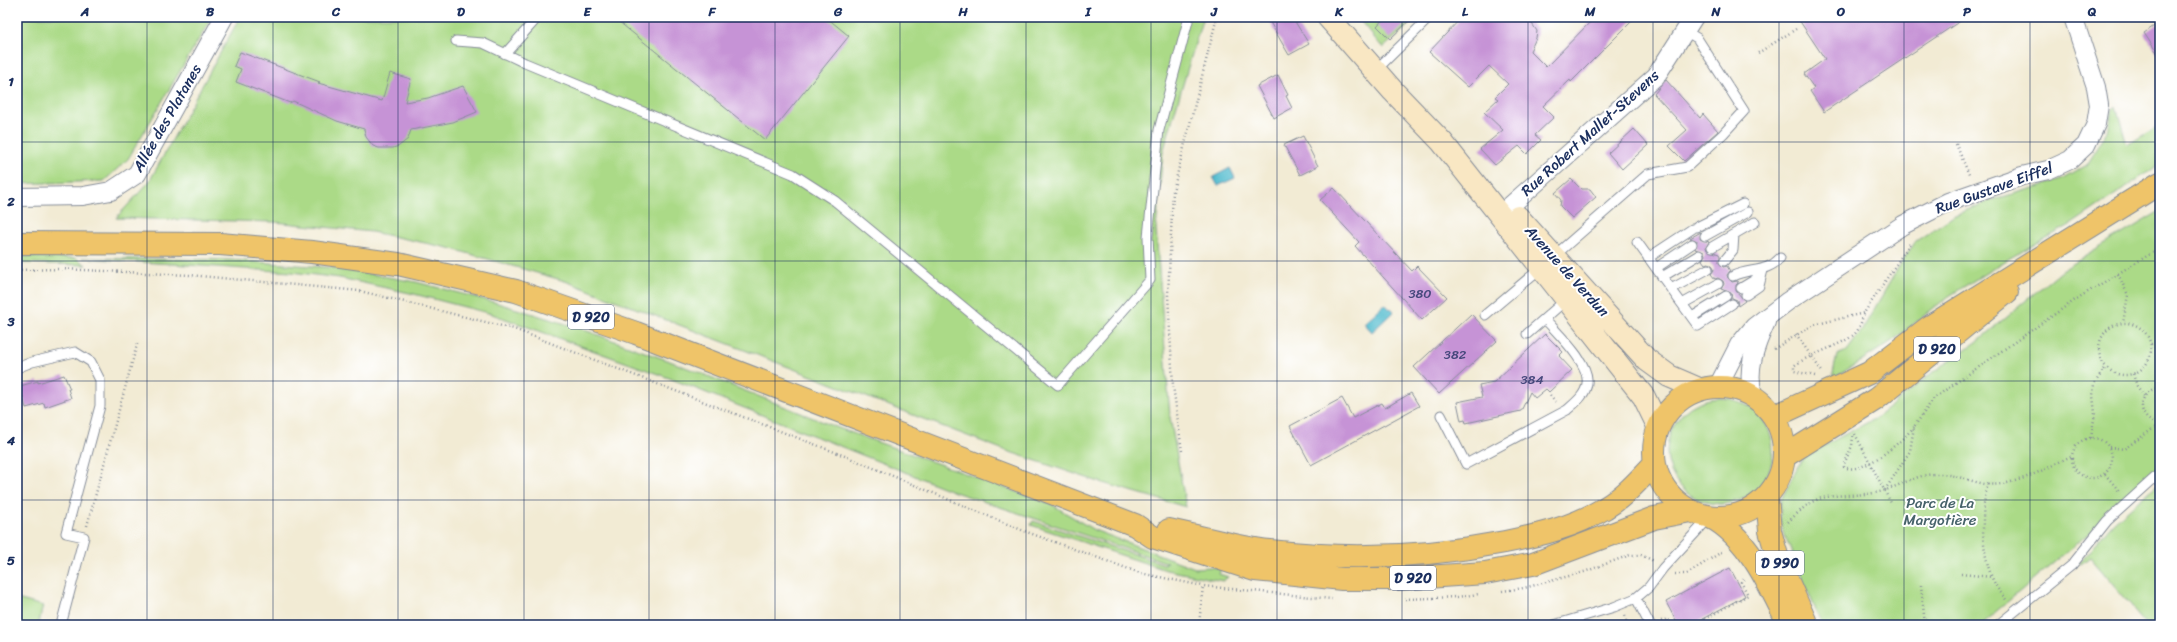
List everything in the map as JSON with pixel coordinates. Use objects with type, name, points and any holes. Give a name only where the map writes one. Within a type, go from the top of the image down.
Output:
[{"type":"main road","name":"Avenue de Verdun","points":[[1328,17],[1375,71],[1442,142],[1574,293],[1644,397],[1658,426]]},
{"type":"main road","name":"Avenue de Verdun","points":[[1442,142],[1468,164],[1509,207],[1548,262]]},
{"type":"main road","name":"D 920","points":[[1775,416],[1869,373],[1929,327],[2160,183]]},
{"type":"main road","name":"D 920","points":[[1785,456],[1876,399],[2080,232]]},
{"type":"main road","name":"D 920","points":[[17,243],[220,244],[312,252],[398,264],[516,291],[636,333],[1135,525],[1153,537],[1254,570],[1342,579],[1398,579],[1485,573],[1533,564],[1654,518],[1700,514]]},
{"type":"main road","name":"Avenue de Verdun","points":[[1574,293],[1647,360],[1669,376],[1708,388]]},
{"type":"main road","points":[[1700,514],[1730,517],[1750,510],[1767,498],[1777,483],[1785,456],[1779,425],[1775,416],[1765,405],[1742,390],[1708,388],[1682,397],[1667,412],[1658,426],[1653,445],[1654,464],[1661,483],[1673,499],[1700,514],[1718,521],[1743,544],[1789,625]]},
{"type":"main road","name":"D 920","points":[[1135,525],[1156,527],[1269,550],[1314,555],[1400,555],[1446,551],[1541,534],[1576,523],[1605,508],[1629,490],[1654,464]]},
{"type":"main road","name":"D 990","points":[[1767,498],[1770,531],[1778,559],[1808,625]]},
{"type":"street","name":"Allée des Platanes","points":[[17,197],[83,196],[111,191],[137,174],[224,17]]},
{"type":"street","name":"Rue Gustave Eiffel","points":[[1708,388],[1754,327],[1903,225],[1948,202],[1976,191],[2022,176],[2048,170],[2070,160],[2086,145],[2096,124],[2100,105],[2096,87],[2073,17]]},
{"type":"street","name":"Rue Robert Mallet-Stevens","points":[[1509,207],[1656,76],[1690,24]]},
{"type":"street","points":[[1753,396],[1750,375],[1752,360],[1758,340],[1769,316]]},
{"type":"lane","points":[[505,54],[538,17]]},
{"type":"lane","points":[[456,41],[483,43],[505,54],[793,174],[835,201],[1058,385],[1150,280],[1148,237],[1159,130],[1189,17]]},
{"type":"lane","points":[[1375,71],[1430,17]]},
{"type":"lane","points":[[1485,316],[1648,174],[1687,167],[1723,134],[1744,111],[1697,38],[1690,24]]},
{"type":"lane","points":[[1648,258],[1695,228],[1743,204]]},
{"type":"lane","points":[[1705,236],[1748,212]]},
{"type":"lane","points":[[1712,247],[1755,222]]},
{"type":"lane","points":[[1724,261],[1733,250],[1734,234]]},
{"type":"lane","points":[[1637,242],[1698,326],[1732,304]]},
{"type":"lane","points":[[1656,268],[1692,244]]},
{"type":"lane","points":[[1662,277],[1699,255]]},
{"type":"lane","points":[[1744,292],[1762,270],[1780,258]]},
{"type":"lane","points":[[1671,289],[1708,269]]},
{"type":"lane","points":[[1733,276],[1743,272],[1762,270]]},
{"type":"lane","points":[[1682,304],[1718,284]]},
{"type":"lane","points":[[1527,334],[1574,293]]},
{"type":"lane","points":[[1692,317],[1726,296]]},
{"type":"lane","points":[[1441,415],[1466,464],[1567,410],[1579,400],[1587,384],[1585,369],[1545,318]]},
{"type":"lane","points":[[17,368],[32,362],[75,352],[91,362],[100,380],[100,406],[66,533],[84,537],[61,625]]},
{"type":"lane","points":[[1998,625],[2072,565],[2107,521],[2160,473]]},
{"type":"lane","points":[[1554,625],[1614,607],[1636,598],[1648,587],[1663,568],[1700,514]]},
{"type":"lane","points":[[1636,598],[1650,625]]},
{"type":"path","points":[[1182,451],[1173,385],[1168,295],[1172,191],[1217,17]]},
{"type":"path","points":[[1758,53],[1796,29]]},
{"type":"path","points":[[1956,144],[1976,191]]},
{"type":"path","points":[[1819,377],[1794,371],[1794,366],[1811,355],[1850,337],[1857,332],[1864,313],[1911,241]]},
{"type":"path","points":[[1891,503],[1869,462],[1853,431],[1852,446],[1844,467],[1848,469],[1858,467],[1869,462],[1882,456],[1900,443],[1914,427],[1934,398],[2027,332],[2160,248]]},
{"type":"path","points":[[17,270],[60,269],[189,275],[360,291],[514,329],[838,453],[1024,531],[1140,572],[1203,586],[1199,625]]},
{"type":"path","points":[[2118,274],[2128,295],[2123,323]]},
{"type":"path","points":[[1770,352],[1796,334],[1813,325],[1864,313]]},
{"type":"path","points":[[2123,323],[2132,324],[2141,328],[2147,335],[2151,344],[2151,353],[2148,362],[2133,374],[2123,375],[2106,367],[2100,354],[2101,340],[2106,332],[2113,326],[2123,323]]},
{"type":"path","points":[[1796,334],[1825,378]]},
{"type":"path","points":[[84,537],[138,341]]},
{"type":"path","points":[[2151,344],[2160,341]]},
{"type":"path","points":[[2091,438],[2095,413],[2093,396],[2094,384],[2106,367]]},
{"type":"path","points":[[2133,374],[2137,386],[2144,396]]},
{"type":"path","points":[[2160,388],[2153,389],[2144,396],[2142,401],[2142,413],[2150,421],[2160,424]]},
{"type":"path","points":[[2108,447],[2124,449],[2160,424]]},
{"type":"path","points":[[1885,491],[1910,451],[1914,427]]},
{"type":"path","points":[[2091,438],[2098,439],[2108,447],[2112,458],[2111,464],[2105,474],[2093,479],[2079,475],[2072,463],[2071,456],[2076,446],[2086,439],[2091,438]]},
{"type":"path","points":[[1786,523],[1807,505],[1822,498],[1851,496],[1885,491],[1915,477],[1932,474],[1943,474],[1988,484],[2023,478],[2071,456]]},
{"type":"path","points":[[2105,474],[2128,501]]},
{"type":"path","points":[[1988,484],[1983,501],[1987,561],[1994,584],[2015,611]]},
{"type":"path","points":[[1961,574],[1992,577]]},
{"type":"path","points":[[1694,625],[1748,595],[1741,582],[1746,578]]},
{"type":"path","points":[[1921,585],[1925,625]]},
{"type":"path","points":[[1625,614],[1628,625]]},
{"type":"green space","points":[[17,17],[212,17],[128,159],[104,181],[17,184]]},
{"type":"green space","points":[[240,17],[1203,17],[1163,152],[1156,229],[1170,417],[1186,507],[1096,481],[1004,450],[565,281],[449,248],[372,232],[274,222],[116,218],[149,182]]},
{"type":"green space","points":[[1357,17],[1418,17],[1383,48]]},
{"type":"green space","points":[[2116,106],[2127,145],[2160,125],[2160,164],[2072,224],[2010,258],[1949,296],[1892,341],[1834,378],[1833,373],[1837,355],[1847,351],[1862,330],[1901,263],[1916,241],[1955,215],[1992,200],[2061,180],[2087,165],[2108,131],[2113,109]]},
{"type":"green space","name":"Parc de La Margotière","points":[[2160,211],[2160,468],[2095,528],[1980,625],[1822,625],[1781,526],[1781,500],[1798,466],[1806,455],[1876,418],[1933,372],[1980,339],[2061,271]]},
{"type":"green space","points":[[17,256],[76,258],[86,265],[17,263]]},
{"type":"green space","points":[[82,258],[230,260],[337,268],[416,282],[494,302],[579,328],[675,363],[841,429],[1051,504],[1094,530],[1195,568],[1210,567],[1221,569],[1219,574],[1228,577],[1223,581],[1166,570],[1031,525],[1033,521],[1164,564],[1168,563],[955,492],[669,378],[492,314],[414,294],[340,278],[291,272]]},
{"type":"green space","points":[[1720,398],[1740,402],[1757,414],[1769,431],[1773,451],[1769,471],[1757,488],[1740,500],[1720,504],[1700,500],[1683,488],[1671,471],[1667,451],[1671,431],[1683,414],[1700,402]]},
{"type":"green space","points":[[2160,482],[2160,625],[2148,625],[2090,557],[2081,564],[2079,563],[2113,523]]},
{"type":"green space","points":[[17,599],[43,606],[38,625],[17,625]]},
{"type":"water","points":[[1230,168],[1235,178],[1218,186],[1213,177]]},
{"type":"water","points":[[1385,304],[1393,312],[1372,332],[1364,323]]},
{"type":"building","points":[[613,17],[826,17],[849,36],[765,140]]},
{"type":"building","points":[[1267,17],[1292,17],[1309,44],[1289,55]]},
{"type":"building","points":[[1385,17],[1413,17],[1390,39],[1377,26]]},
{"type":"building","points":[[1462,17],[1511,17],[1514,20],[1520,18],[1530,21],[1537,31],[1536,38],[1530,51],[1546,67],[1595,17],[1636,17],[1571,82],[1570,80],[1543,106],[1554,117],[1535,135],[1541,140],[1527,154],[1519,146],[1495,165],[1480,149],[1503,130],[1484,112],[1498,99],[1495,97],[1508,84],[1489,66],[1468,87],[1429,52]]},
{"type":"building","points":[[1797,17],[1966,17],[1824,112],[1810,91],[1814,88],[1804,74],[1825,59]]},
{"type":"building","points":[[2160,22],[2160,57],[2144,33]]},
{"type":"building","points":[[240,52],[320,82],[318,83],[382,101],[390,73],[411,79],[405,102],[428,98],[463,86],[477,112],[453,122],[411,130],[408,139],[399,146],[393,148],[379,148],[373,146],[366,137],[364,129],[337,121],[293,101],[290,103],[236,82],[241,69],[234,66]]},
{"type":"building","points":[[1278,75],[1288,95],[1286,96],[1292,108],[1274,118],[1257,86]]},
{"type":"building","points":[[1666,80],[1700,118],[1703,114],[1718,131],[1684,161],[1669,146],[1687,130],[1654,94]]},
{"type":"building","points":[[1634,129],[1648,145],[1622,169],[1608,153]]},
{"type":"building","points":[[1303,136],[1318,166],[1300,175],[1284,145]]},
{"type":"building","points":[[1571,179],[1581,189],[1590,189],[1596,197],[1572,218],[1560,206],[1561,200],[1555,193]]},
{"type":"building","points":[[1334,188],[1412,271],[1417,266],[1447,297],[1422,320],[1355,246],[1359,242],[1320,200]]},
{"type":"building","points":[[1701,232],[1700,239],[1709,242],[1706,247],[1707,250],[1719,254],[1719,263],[1723,267],[1727,266],[1730,271],[1727,275],[1728,278],[1732,282],[1737,281],[1738,283],[1736,285],[1736,291],[1745,301],[1738,306],[1737,300],[1732,298],[1731,293],[1721,289],[1724,284],[1723,281],[1718,278],[1715,279],[1711,274],[1714,270],[1713,266],[1709,263],[1705,264],[1702,260],[1705,255],[1704,252],[1695,249],[1697,241],[1690,238]]},
{"type":"building","points":[[1471,314],[1497,341],[1439,394],[1414,367]]},
{"type":"building","points":[[1545,334],[1563,352],[1559,356],[1572,370],[1549,392],[1546,389],[1535,398],[1530,392],[1521,411],[1466,423],[1465,420],[1461,421],[1457,402],[1482,397],[1479,385],[1494,382]]},
{"type":"building","points":[[64,375],[70,389],[68,389],[71,398],[45,407],[44,403],[26,408],[20,386],[38,381],[38,383]]},
{"type":"building","points":[[1411,393],[1419,406],[1311,465],[1290,426],[1342,398],[1353,418],[1382,403],[1385,408]]},
{"type":"building","points":[[1730,568],[1745,596],[1691,625],[1678,625],[1666,602]]}]
